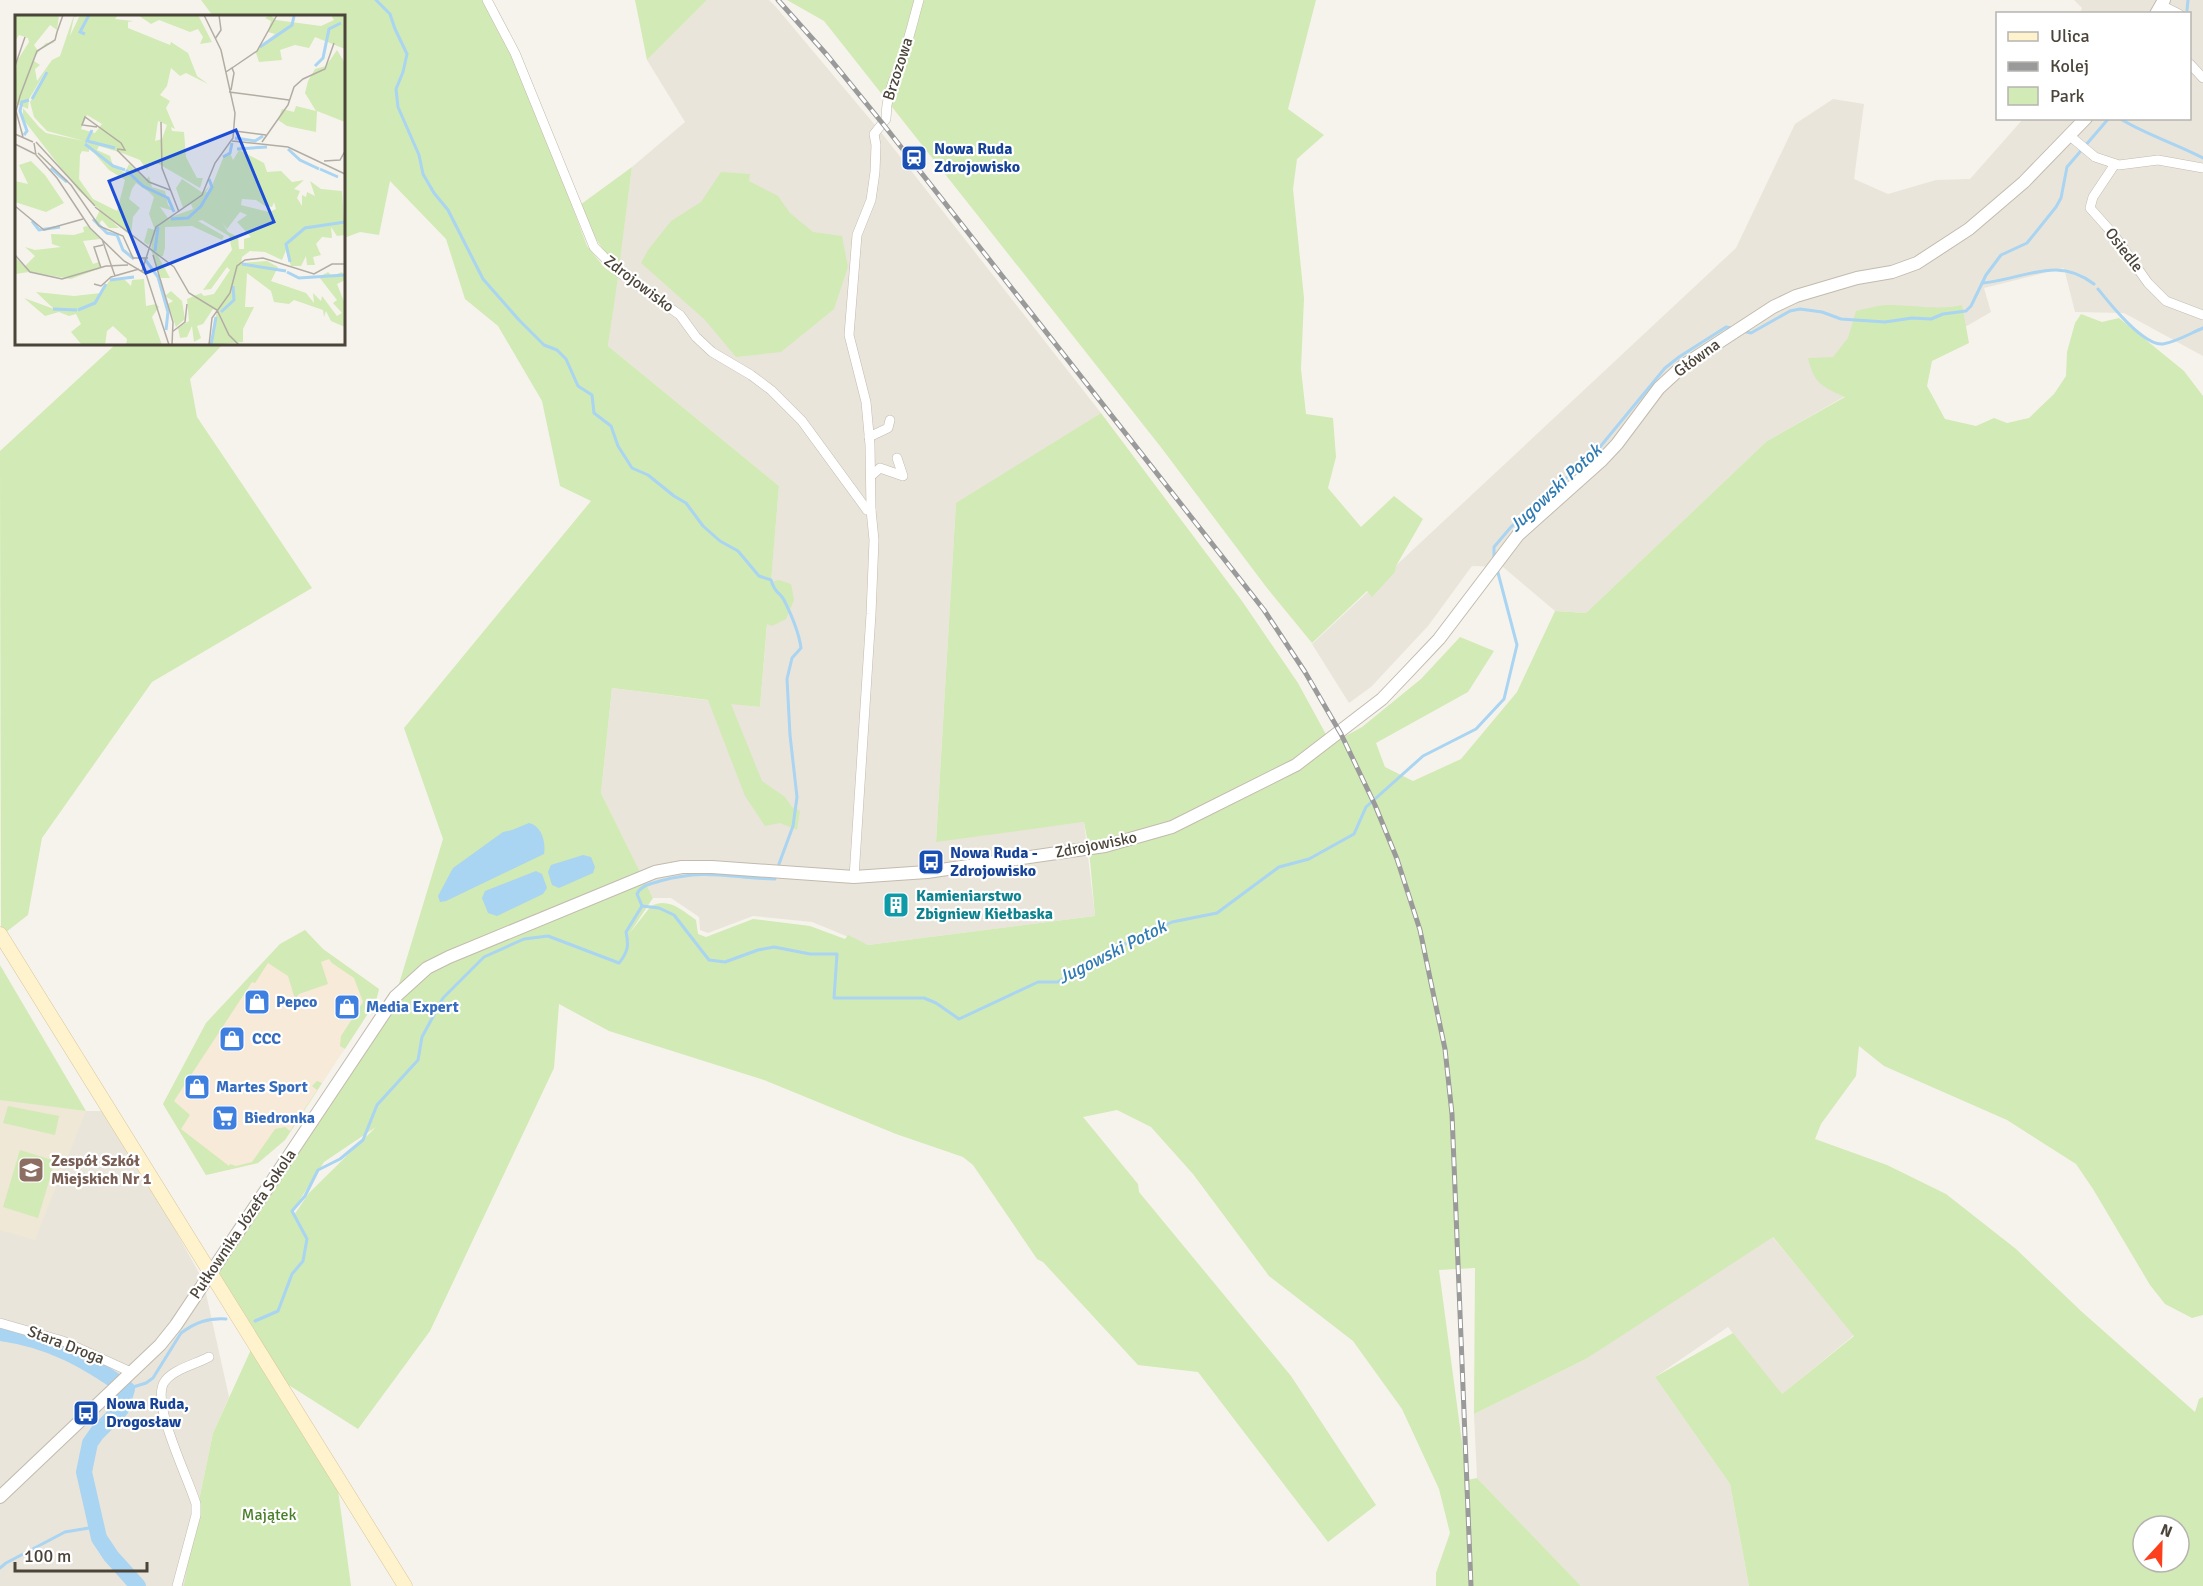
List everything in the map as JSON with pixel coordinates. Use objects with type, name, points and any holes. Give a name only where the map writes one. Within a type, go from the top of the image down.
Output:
[{"type":"main road","points":[[0,934],[405,1586]]},
{"type":"street","name":"Zdrojowisko","points":[[487,0],[515,53],[594,247],[620,273],[680,315],[696,337],[712,352],[771,390],[802,421],[867,510],[871,510]]},
{"type":"street","name":"Brzozowa","points":[[869,437],[866,402],[849,335],[857,235],[871,200],[875,172],[874,134],[886,120],[889,89],[900,64],[919,0]]},
{"type":"street","points":[[2160,6],[2174,12]]},
{"type":"street","points":[[2191,65],[2203,78]]},
{"type":"street","name":"Główna","points":[[1382,699],[1439,639],[1518,535],[1602,460],[1671,376],[1703,351],[1773,307],[1796,296],[1917,263],[1969,229],[2074,140],[2085,120]]},
{"type":"street","points":[[2074,140],[2088,153],[2115,164],[2158,160],[2203,168]]},
{"type":"street","name":"Osiedle","points":[[2115,164],[2093,197],[2090,208],[2114,235],[2148,283],[2166,301],[2203,315]]},
{"type":"street","points":[[854,877],[874,560],[869,437],[888,428],[890,420]]},
{"type":"street","points":[[871,476],[880,468],[903,476],[897,458]]},
{"type":"street","name":"Zdrojowisko","points":[[854,877],[927,872],[1105,846],[1172,827],[1296,765],[1382,699]]},
{"type":"street","name":"Pułkownika Józefa Sokola","points":[[0,1497],[160,1345],[395,997],[427,968],[460,952],[655,872],[682,867],[712,867],[854,877]]},
{"type":"street","name":"Stara Droga","points":[[0,1323],[63,1341],[127,1375]]},
{"type":"street","points":[[177,1586],[196,1515],[196,1504],[163,1414],[160,1392],[162,1385],[171,1375],[209,1357]]},
{"type":"shaded area","points":[[707,0],[769,0],[776,7],[880,131],[1101,413],[956,504],[936,841],[1084,822],[1095,916],[868,945],[812,922],[753,916],[708,933],[700,930],[699,917],[671,898],[653,898],[601,793],[612,688],[760,707],[779,486],[608,346],[632,167],[685,122],[647,60]]},
{"type":"shaded area","points":[[2074,0],[2203,0],[2203,356],[2124,313],[2075,312],[2064,268],[1984,288],[1991,312],[1767,441],[1586,613],[1555,611],[1503,567],[1472,566],[1428,626],[1371,687],[1349,703],[1312,644],[1736,248],[1795,124],[1833,99],[1864,104],[1854,179],[1888,194],[1936,180],[1970,179],[2022,120],[2191,120],[2191,12],[2080,12],[2082,8]]},
{"type":"shaded area","points":[[305,930],[323,949],[379,989],[376,1001],[285,1140],[258,1163],[206,1175],[163,1104],[206,1023],[280,944]]},
{"type":"shaded area","points":[[0,1100],[86,1111],[109,1111],[203,1280],[229,1397],[213,1433],[195,1520],[195,1586],[0,1586]]},
{"type":"shaded area","name":"Zespół Szkół Miejskich Nr 1","points":[[0,1100],[86,1111],[35,1240],[0,1230]]},
{"type":"shaded area","points":[[1770,1234],[1854,1335],[1781,1395],[1728,1327],[1655,1377],[1730,1484],[1749,1586],[1581,1586],[1477,1478],[1474,1414],[1586,1359]]},
{"type":"green space","name":"Majątek","points":[[201,0],[487,0],[515,53],[587,246],[605,268],[618,277],[608,346],[779,486],[771,582],[779,580],[791,584],[794,600],[786,619],[772,626],[767,624],[760,707],[731,704],[762,781],[785,797],[792,807],[800,811],[797,830],[780,823],[765,826],[745,796],[708,700],[612,688],[601,793],[653,898],[629,934],[651,906],[663,903],[675,906],[696,920],[698,934],[706,937],[753,919],[810,926],[845,939],[848,935],[868,945],[1095,916],[1089,849],[1084,822],[936,842],[956,503],[1101,413],[1242,601],[1298,683],[1329,740],[1311,755],[1362,727],[1421,679],[1460,637],[1494,651],[1468,692],[1376,743],[1385,767],[1413,781],[1461,759],[1517,692],[1555,611],[1586,613],[1767,441],[1845,397],[1820,384],[1813,374],[1808,358],[1833,357],[1848,338],[1856,311],[1885,305],[1953,307],[1962,305],[1969,343],[1932,361],[1927,386],[1945,419],[1976,426],[1994,418],[2007,423],[2029,418],[2054,394],[2066,376],[2067,352],[2075,323],[2081,314],[2102,322],[2119,318],[2184,371],[2203,396],[2203,1315],[2192,1318],[2165,1304],[2150,1285],[2076,1164],[2007,1120],[1884,1066],[1859,1046],[1856,1076],[1821,1124],[1815,1139],[1887,1165],[1946,1194],[2016,1249],[2081,1311],[2195,1412],[2199,1399],[2203,1397],[2203,1586],[1749,1586],[1730,1484],[1655,1377],[1733,1333],[1782,1394],[1854,1336],[1773,1237],[1586,1359],[1474,1414],[1475,1268],[1439,1270],[1467,1480],[1477,1478],[1581,1586],[1436,1586],[1436,1573],[1450,1533],[1439,1489],[1402,1409],[1353,1341],[1269,1276],[1193,1174],[1151,1127],[1117,1110],[1083,1117],[1138,1184],[1139,1192],[1291,1376],[1376,1505],[1328,1542],[1198,1372],[1138,1365],[1043,1262],[1037,1259],[973,1165],[963,1157],[896,1134],[764,1080],[609,1031],[559,1004],[554,1068],[430,1331],[358,1429],[276,1377],[336,1475],[351,1586],[184,1586],[213,1433],[254,1343],[210,1273],[395,997],[443,839],[404,728],[591,501],[560,486],[542,401],[498,326],[465,299],[446,239],[390,181],[379,235],[360,232],[345,238],[345,15],[212,15]],"holes":[[[376,1127],[309,1193],[294,1215],[292,1212],[324,1162]]]},
{"type":"green space","points":[[635,0],[707,0],[647,60]]},
{"type":"green space","points":[[787,0],[1316,0],[1288,109],[1324,135],[1297,159],[1293,189],[1304,298],[1301,369],[1306,414],[1333,418],[1336,457],[1328,488],[1361,527],[1394,496],[1423,519],[1396,566],[1395,572],[1372,597],[1367,591],[1312,643],[1267,588],[1160,446],[824,21]]},
{"type":"green space","points":[[632,167],[619,268],[596,239],[580,205]]},
{"type":"green space","points":[[721,172],[750,174],[749,181],[778,196],[790,213],[813,232],[842,236],[848,267],[834,309],[781,352],[736,357],[704,319],[641,263],[648,250],[671,221],[701,202]]},
{"type":"green space","points":[[115,345],[222,345],[190,379],[197,417],[312,588],[152,682],[42,838],[28,915],[1,936],[0,451]]},
{"type":"green space","points":[[305,930],[323,949],[379,989],[376,1001],[345,1049],[340,1046],[341,1036],[363,1002],[354,978],[329,959],[321,962],[328,984],[299,994],[295,999],[288,976],[268,963],[255,983],[252,982],[174,1101],[190,1115],[181,1129],[229,1166],[252,1162],[275,1129],[285,1127],[290,1131],[317,1090],[312,1086],[317,1081],[322,1083],[285,1140],[258,1163],[206,1175],[163,1104],[206,1023],[280,944]]},
{"type":"green space","points":[[0,965],[86,1111],[0,1100]]},
{"type":"green space","points":[[8,1106],[59,1116],[55,1135],[3,1123]]},
{"type":"green space","points":[[20,1150],[55,1161],[38,1218],[3,1207]]},
{"type":"water","points":[[529,823],[537,827],[542,835],[544,854],[440,902],[438,896],[453,868],[503,832]]},
{"type":"water","points":[[583,855],[591,857],[595,867],[593,873],[559,888],[552,885],[548,872],[551,865]]},
{"type":"water","points":[[536,871],[542,874],[547,888],[543,894],[497,916],[488,913],[482,898],[485,891]]},
{"type":"waterway","points":[[376,0],[390,14],[407,54],[396,89],[398,107],[419,155],[423,174],[434,193],[448,210],[483,279],[544,345],[557,350],[566,359],[578,386],[592,395],[594,413],[611,426],[618,446],[632,468],[648,475],[686,503],[703,526],[720,541],[738,551],[759,576],[771,580],[787,605],[801,648],[792,658],[787,679],[797,797],[793,826],[779,864]]},
{"type":"waterway","name":"Jugowski Potok","points":[[2187,10],[2188,0]]},
{"type":"waterway","name":"Jugowski Potok","points":[[1742,331],[1751,333],[1790,311],[1800,309],[1822,312],[1841,319],[1885,322],[1912,318],[1931,319],[1943,314],[1966,311],[1971,306],[1986,275],[2001,255],[2027,243],[2056,207],[2061,198],[2067,167],[2107,120]]},
{"type":"waterway","points":[[2123,120],[2203,158]]},
{"type":"waterway","points":[[1983,283],[2054,270],[2080,275],[2094,284]]},
{"type":"waterway","points":[[2098,289],[2128,323],[2155,343],[2168,343],[2203,328]]},
{"type":"waterway","name":"Jugowski Potok","points":[[1494,560],[1494,547],[1511,527],[1595,453],[1665,368],[1726,327],[1732,328]]},
{"type":"waterway","name":"Jugowski Potok","points":[[642,906],[659,908],[674,915],[709,960],[725,962],[758,950],[774,947],[810,954],[837,954],[834,998],[924,998],[936,1003],[959,1019],[1038,982],[1058,982],[1079,968],[1172,922],[1217,913],[1279,867],[1309,859],[1354,834],[1366,807],[1423,756],[1476,729],[1504,699],[1517,645],[1497,569]]},
{"type":"waterway","points":[[642,906],[637,894],[641,889],[650,884],[676,877],[705,874],[775,879]]},
{"type":"waterway","name":"Jugowski Potok","points":[[255,1321],[278,1311],[292,1274],[303,1261],[307,1239],[292,1211],[305,1196],[318,1170],[340,1159],[363,1140],[377,1105],[418,1060],[422,1037],[443,998],[484,957],[524,939],[548,936],[619,963],[627,948],[626,932],[642,906]]},
{"type":"waterway","name":"Jugowski Potok","points":[[127,1389],[146,1383],[153,1378],[181,1333],[202,1321],[226,1319]]},
{"type":"waterway","points":[[0,1333],[52,1346],[82,1360],[127,1389],[121,1409],[90,1443],[84,1472],[99,1538],[111,1556],[138,1586]]},
{"type":"waterway","points":[[0,1568],[65,1532],[95,1527]]},
{"type":"railway","points":[[778,0],[827,55],[883,124],[1264,610],[1305,672],[1341,734],[1375,805],[1397,859],[1420,930],[1445,1049],[1452,1114],[1471,1586]]},
{"type":"place","name":"Nowa Ruda Zdrojowisko","points":[[914,158]]},
{"type":"place","name":"Nowa Ruda - Zdrojowisko","points":[[931,862]]},
{"type":"place","name":"Kamieniarstwo Zbigniew Kiełbaska","points":[[896,905]]},
{"type":"place","name":"Pepco","points":[[257,1002]]},
{"type":"place","name":"Media Expert","points":[[347,1007]]},
{"type":"place","name":"CCC","points":[[232,1039]]},
{"type":"place","name":"Martes Sport","points":[[197,1087]]},
{"type":"place","name":"Biedronka","points":[[225,1118]]},
{"type":"place","name":"Zespół Szkół Miejskich Nr 1","points":[[31,1170]]},
{"type":"place","name":"Nowa Ruda, Drogosław","points":[[86,1413]]}]
